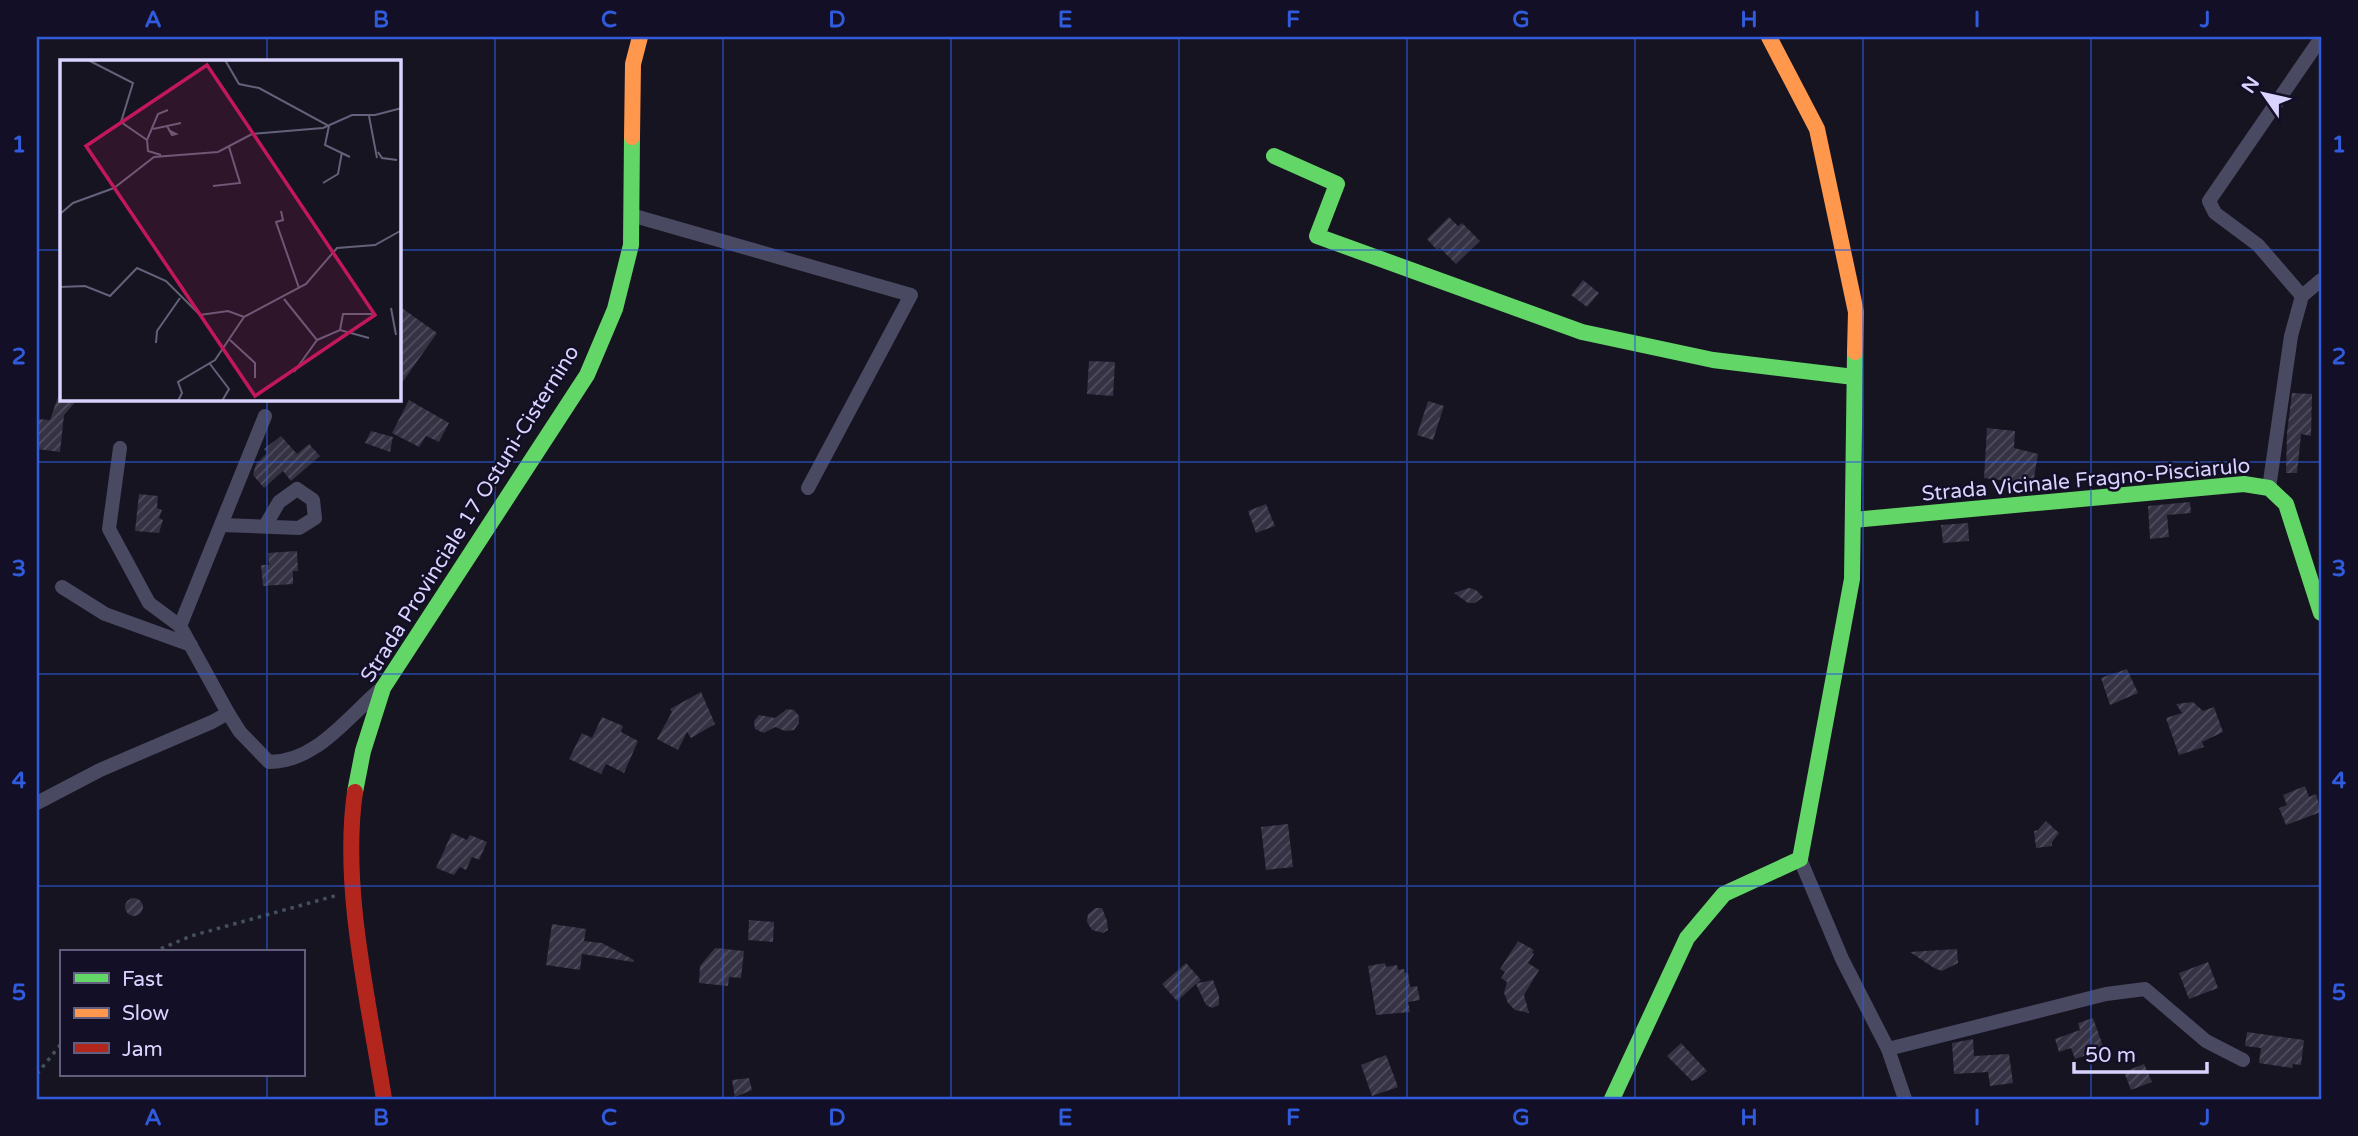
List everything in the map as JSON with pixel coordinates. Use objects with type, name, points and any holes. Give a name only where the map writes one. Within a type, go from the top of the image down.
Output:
[{"type":"street","name":"Strada Provinciale 17 Ostuni-Cisternino","points":[[384,1099],[353,891],[352,815],[364,745],[383,688],[587,375],[615,309],[631,245],[633,64],[640,37]]},
{"type":"street","points":[[1769,37],[1817,129],[1856,312],[1852,579],[1800,859],[1842,959],[1888,1049],[1905,1099]]},
{"type":"street","points":[[2302,296],[2258,245],[2215,214],[2209,201],[2321,38]]},
{"type":"street","points":[[1274,156],[1336,184],[1317,236],[1581,332],[1693,356],[1768,368],[1854,377]]},
{"type":"street","points":[[631,215],[911,295],[808,488]]},
{"type":"street","points":[[2269,488],[2291,336],[2302,296],[2321,280]]},
{"type":"street","points":[[180,626],[265,416]]},
{"type":"street","points":[[120,448],[108,529],[149,603],[180,626],[240,732],[270,762],[300,757],[333,733],[383,688]]},
{"type":"street","name":"Strada Vicinale Fragno-Pisciarulo","points":[[1853,520],[2244,484],[2269,488],[2286,504],[2321,613]]},
{"type":"street","points":[[222,525],[264,526]]},
{"type":"street","points":[[62,587],[105,614],[191,645]]},
{"type":"street","points":[[37,803],[100,770],[228,713]]},
{"type":"street","points":[[1612,1099],[1687,938],[1724,894],[1800,859]]},
{"type":"street","points":[[1888,1049],[2106,994],[2145,989],[2206,1041],[2243,1060]]},
{"type":"path","points":[[158,950],[191,936],[353,891]]},
{"type":"path","points":[[37,1074],[60,1045]]},
{"type":"building","points":[[1449,217],[1458,226],[1462,223],[1480,241],[1456,264],[1427,239]]},
{"type":"building","points":[[1583,280],[1599,293],[1587,307],[1571,295]]},
{"type":"building","points":[[401,307],[437,333],[401,384]]},
{"type":"building","points":[[1089,361],[1115,362],[1113,396],[1087,394]]},
{"type":"building","points":[[60,391],[60,401],[76,401],[64,415],[60,452],[37,449],[37,419],[50,420]]},
{"type":"building","points":[[2292,393],[2312,394],[2311,436],[2301,434],[2297,473],[2286,473],[2287,433]]},
{"type":"building","points":[[409,400],[449,423],[439,442],[426,436],[419,447],[392,433]]},
{"type":"building","points":[[1428,401],[1444,406],[1433,440],[1417,435]]},
{"type":"building","points":[[1987,428],[2015,431],[2014,448],[2038,454],[2033,484],[1984,478]]},
{"type":"building","points":[[371,431],[393,437],[390,452],[365,443]]},
{"type":"building","points":[[281,436],[297,454],[309,444],[320,456],[291,481],[283,471],[264,488],[253,475],[256,464],[267,453],[264,449]]},
{"type":"building","points":[[139,494],[158,496],[157,508],[162,510],[159,518],[163,520],[159,533],[135,531]]},
{"type":"building","points":[[2190,502],[2191,513],[2167,515],[2169,537],[2150,539],[2148,506]]},
{"type":"building","points":[[1266,504],[1275,526],[1256,533],[1248,511]]},
{"type":"building","points":[[1968,523],[1969,541],[1943,543],[1941,525]]},
{"type":"building","points":[[297,551],[298,571],[293,571],[293,584],[263,586],[261,565],[269,565],[268,553]]},
{"type":"building","points":[[1469,588],[1476,590],[1483,597],[1475,603],[1468,603],[1454,593]]},
{"type":"building","points":[[2127,669],[2138,693],[2110,705],[2101,678]]},
{"type":"building","points":[[701,692],[715,724],[691,738],[687,732],[678,750],[657,739],[672,712],[670,709]]},
{"type":"building","points":[[2193,702],[2203,711],[2214,707],[2223,732],[2202,742],[2204,747],[2179,755],[2166,718],[2182,713],[2176,704]]},
{"type":"building","points":[[787,709],[794,710],[799,716],[799,723],[794,730],[785,731],[775,727],[764,733],[755,729],[754,721],[759,715],[775,718]]},
{"type":"building","points":[[602,717],[623,726],[621,732],[638,741],[624,773],[606,764],[601,774],[569,759],[582,733],[592,738]]},
{"type":"building","points":[[2305,786],[2309,797],[2316,794],[2321,812],[2286,825],[2279,808],[2287,805],[2283,795]]},
{"type":"building","points":[[2046,821],[2059,833],[2052,846],[2036,848],[2034,831]]},
{"type":"building","points":[[1288,824],[1293,867],[1266,870],[1261,827]]},
{"type":"building","points":[[452,833],[467,840],[470,835],[487,842],[479,860],[472,857],[466,870],[460,867],[454,875],[436,868]]},
{"type":"building","points":[[130,898],[138,898],[143,907],[141,914],[130,916],[125,911],[125,903]]},
{"type":"building","points":[[1096,908],[1102,908],[1107,921],[1108,930],[1103,933],[1092,930],[1087,922],[1088,914]]},
{"type":"building","points":[[749,920],[774,922],[773,942],[748,940]]},
{"type":"building","points":[[552,924],[586,929],[584,941],[602,943],[634,960],[633,962],[582,954],[580,970],[546,965]]},
{"type":"building","points":[[1518,941],[1534,950],[1528,963],[1539,970],[1524,995],[1529,1013],[1515,1010],[1508,1003],[1504,993],[1507,982],[1501,978],[1505,972],[1500,969]]},
{"type":"building","points":[[715,948],[744,951],[741,978],[729,977],[728,986],[699,983],[700,966]]},
{"type":"building","points":[[1957,949],[1958,963],[1942,971],[1910,952]]},
{"type":"building","points":[[2208,962],[2218,988],[2189,999],[2179,973]]},
{"type":"building","points":[[1186,963],[1201,980],[1198,983],[1213,980],[1219,996],[1219,1005],[1212,1008],[1206,1005],[1196,984],[1177,1001],[1162,984]]},
{"type":"building","points":[[1385,963],[1386,967],[1397,965],[1398,970],[1404,969],[1405,973],[1408,973],[1410,987],[1417,986],[1420,1000],[1408,1002],[1410,1012],[1376,1015],[1368,966]]},
{"type":"building","points":[[2093,1018],[2104,1049],[2075,1059],[2071,1048],[2059,1052],[2055,1039],[2080,1030],[2078,1023]]},
{"type":"building","points":[[2247,1032],[2304,1040],[2301,1065],[2293,1064],[2292,1068],[2259,1063],[2261,1048],[2245,1046]]},
{"type":"building","points":[[1973,1039],[1974,1056],[2009,1054],[2013,1083],[1990,1086],[1988,1072],[1954,1074],[1952,1043]]},
{"type":"building","points":[[1681,1043],[1707,1071],[1692,1081],[1667,1056]]},
{"type":"building","points":[[1386,1055],[1398,1087],[1372,1096],[1361,1065]]},
{"type":"building","points":[[2144,1064],[2152,1082],[2131,1090],[2124,1072]]},
{"type":"building","points":[[749,1078],[752,1090],[735,1097],[732,1080]]},
{"type":"traffic: fast","points":[[355,792],[363,751],[383,688],[587,375],[615,309],[631,245],[632,137]]},
{"type":"traffic: fast","points":[[1274,156],[1337,184],[1317,236],[1582,332],[1713,360],[1854,377]]},
{"type":"traffic: fast","points":[[1612,1099],[1687,938],[1724,894],[1800,859],[1852,579],[1855,352]]},
{"type":"traffic: fast","points":[[1853,520],[2244,484],[2269,488],[2286,504],[2321,613]]},
{"type":"traffic: slow","points":[[632,137],[633,64],[640,37]]},
{"type":"traffic: slow","points":[[1769,37],[1817,129],[1856,312],[1855,352]]},
{"type":"traffic: jam","points":[[355,792],[352,829],[354,906],[384,1099]]}]
